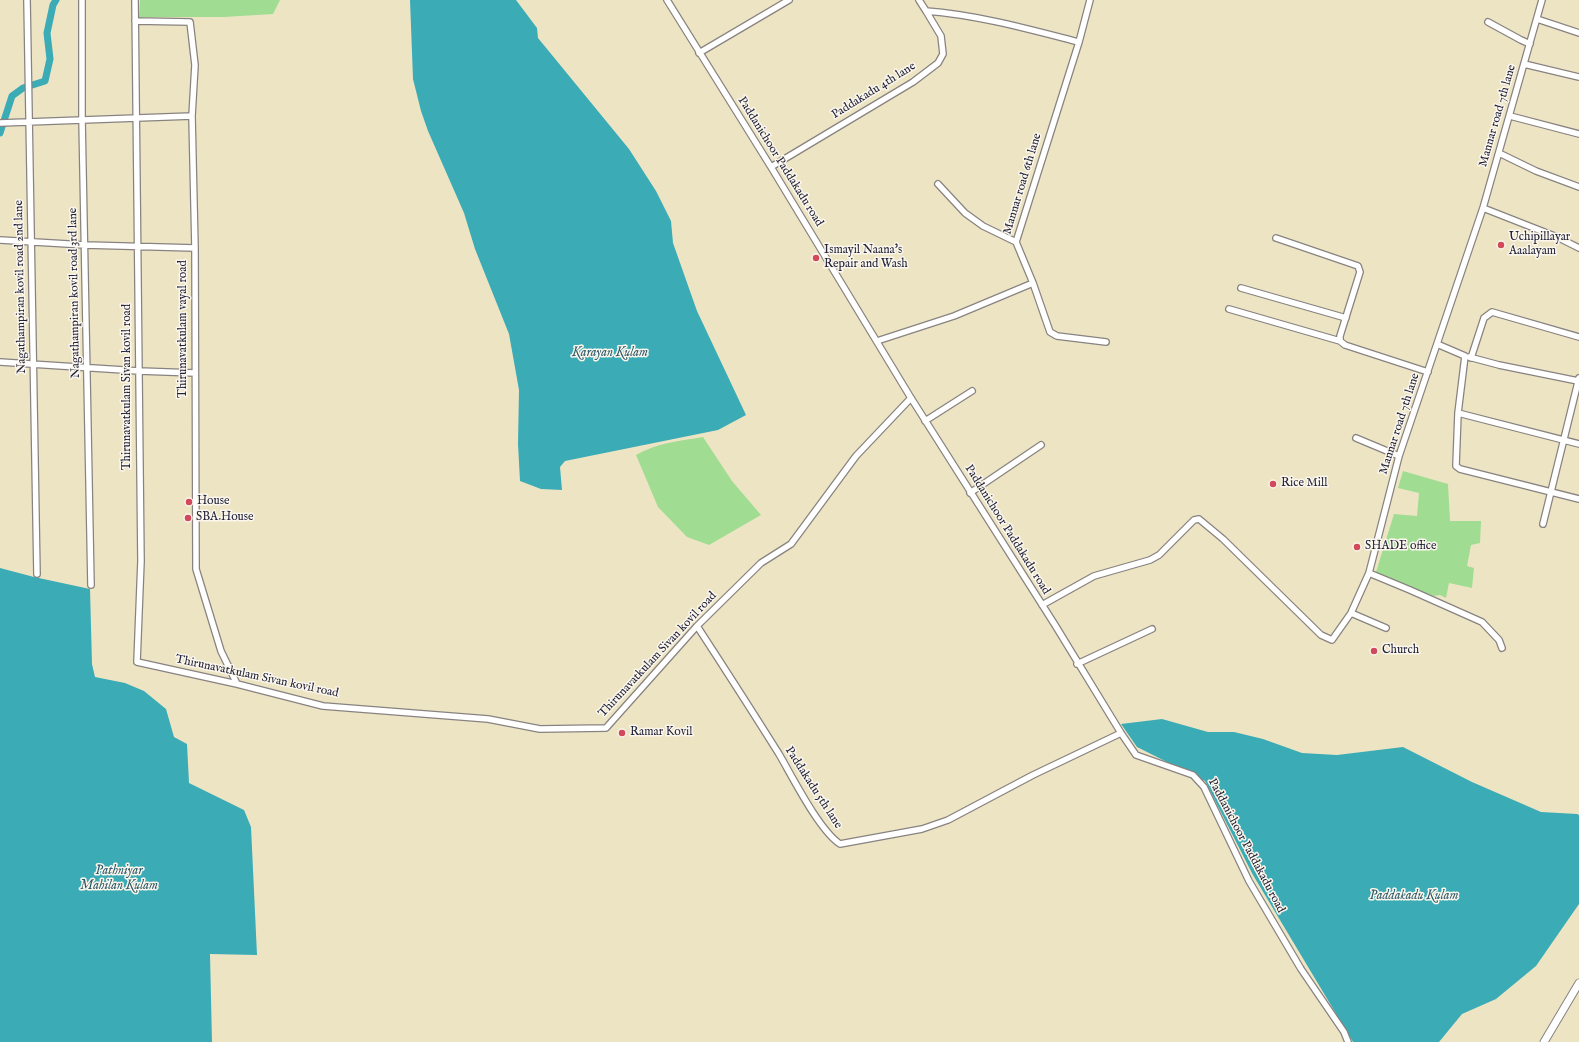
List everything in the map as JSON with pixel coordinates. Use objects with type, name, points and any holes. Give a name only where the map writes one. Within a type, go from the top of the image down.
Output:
[{"type":"street","name":"Nagathampiran kovil road 2nd lane","points":[[27,0],[38,574]]},
{"type":"street","name":"Nagathampiran kovil road 3rd lane","points":[[82,0],[82,119],[91,585]]},
{"type":"street","name":"Thirunavatkulam Sivan kovil road","points":[[135,0],[141,561],[137,662],[237,684],[323,706],[488,719],[540,729],[606,728],[697,626],[761,563],[791,544],[856,456],[911,398]]},
{"type":"street","name":"Paddanichoor Paddakadu road","points":[[667,0],[878,341],[911,398],[1121,733],[1136,755],[1193,775],[1204,787],[1249,881],[1301,968],[1344,1032],[1348,1042]]},
{"type":"street","points":[[699,53],[789,0]]},
{"type":"street","name":"Paddakadu 4th lane","points":[[771,167],[913,82],[938,63],[943,54],[941,36],[919,0]]},
{"type":"street","name":"Mannar road 6th lane","points":[[1090,0],[1079,42],[1016,242],[1033,283],[1050,332],[1057,336],[1106,342]]},
{"type":"street","name":"Mannar road 7th lane","points":[[1042,606],[1094,576],[1150,560],[1159,555],[1194,520],[1199,519],[1223,539],[1321,635],[1332,640],[1351,613],[1369,574],[1398,456],[1483,208],[1542,0]]},
{"type":"street","points":[[926,11],[958,13],[999,21],[1079,42]]},
{"type":"street","points":[[1537,20],[1579,33]]},
{"type":"street","name":"Thirunavatkulam vayal road","points":[[135,21],[190,22],[195,65],[192,116],[195,248],[194,373],[196,569],[222,651],[237,684]]},
{"type":"street","points":[[1488,22],[1530,44]]},
{"type":"street","points":[[1524,64],[1579,77]]},
{"type":"street","points":[[0,123],[192,116]]},
{"type":"street","points":[[1510,116],[1579,134]]},
{"type":"street","points":[[1498,153],[1536,171],[1579,187]]},
{"type":"street","points":[[938,184],[964,213],[983,226],[1016,242]]},
{"type":"street","points":[[1483,208],[1557,237],[1579,248]]},
{"type":"street","points":[[1276,238],[1358,266],[1360,272],[1340,336],[1340,341]]},
{"type":"street","points":[[0,240],[85,245],[195,248]]},
{"type":"street","points":[[878,341],[954,316],[1033,283]]},
{"type":"street","points":[[1241,288],[1346,318]]},
{"type":"street","points":[[1229,309],[1340,341],[1345,345],[1428,372]]},
{"type":"street","points":[[1472,358],[1484,318],[1492,312],[1579,337]]},
{"type":"street","points":[[1437,344],[1472,358],[1579,380],[1543,524]]},
{"type":"street","points":[[1465,356],[1458,413],[1456,466],[1460,469],[1579,499]]},
{"type":"street","points":[[0,362],[194,373]]},
{"type":"street","points":[[926,421],[972,391]]},
{"type":"street","points":[[1458,413],[1579,444]]},
{"type":"street","points":[[1356,438],[1398,456]]},
{"type":"street","points":[[970,493],[1041,445]]},
{"type":"street","points":[[1369,574],[1410,590],[1482,622],[1499,640],[1502,648]]},
{"type":"street","points":[[1351,613],[1386,628]]},
{"type":"street","name":"Paddakadu 5th lane","points":[[697,626],[748,705],[817,818],[833,839],[840,844],[922,829],[948,820],[1033,775],[1121,733]]},
{"type":"street","points":[[1078,664],[1152,629]]},
{"type":"street","points":[[1544,1042],[1579,983]]},
{"type":"green space","points":[[140,0],[280,0],[273,14],[224,17],[145,17],[139,19]]},
{"type":"green space","points":[[703,437],[732,481],[761,515],[709,545],[687,537],[658,507],[636,455],[660,445]]},
{"type":"green space","points":[[1403,471],[1448,484],[1450,521],[1481,521],[1480,543],[1471,545],[1467,566],[1474,568],[1472,588],[1449,583],[1446,598],[1440,595],[1434,596],[1393,582],[1376,572],[1394,514],[1417,516],[1419,493],[1398,488]]},
{"type":"water","name":"Karayan Kulam","points":[[410,0],[516,0],[537,28],[538,38],[629,149],[656,191],[671,221],[673,243],[697,311],[746,415],[718,430],[565,461],[560,467],[562,490],[541,489],[520,481],[518,444],[519,390],[509,334],[475,249],[464,213],[428,131],[421,111],[413,79]]},
{"type":"water","name":"Pathniyar Mahilan Kulam","points":[[0,568],[90,589],[92,664],[95,677],[125,683],[144,691],[166,709],[174,737],[187,744],[189,783],[244,810],[251,827],[257,955],[210,954],[212,1042],[0,1042]]},
{"type":"water","name":"Paddakadu Kulam","points":[[1162,719],[1208,732],[1234,732],[1263,739],[1302,753],[1337,755],[1403,747],[1472,782],[1541,812],[1577,814],[1579,815],[1579,904],[1536,966],[1496,999],[1462,1014],[1439,1042],[1353,1042],[1253,875],[1205,781],[1137,747],[1121,724]]},
{"type":"waterway","points":[[0,133],[12,96],[23,88],[45,81],[50,59],[47,33],[53,5],[56,0]]},
{"type":"place","name":"Uchipillayar Aaalayam","points":[[1501,245]]},
{"type":"place","name":"Ismayil Naana's Repair and Wash","points":[[816,258]]},
{"type":"place","name":"Rice Mill","points":[[1273,484]]},
{"type":"place","name":"House","points":[[189,502]]},
{"type":"place","name":"SBA.House","points":[[188,518]]},
{"type":"place","name":"SHADE office","points":[[1357,547]]},
{"type":"place","name":"Church","points":[[1374,651]]},
{"type":"place","name":"Ramar Kovil","points":[[622,733]]}]
